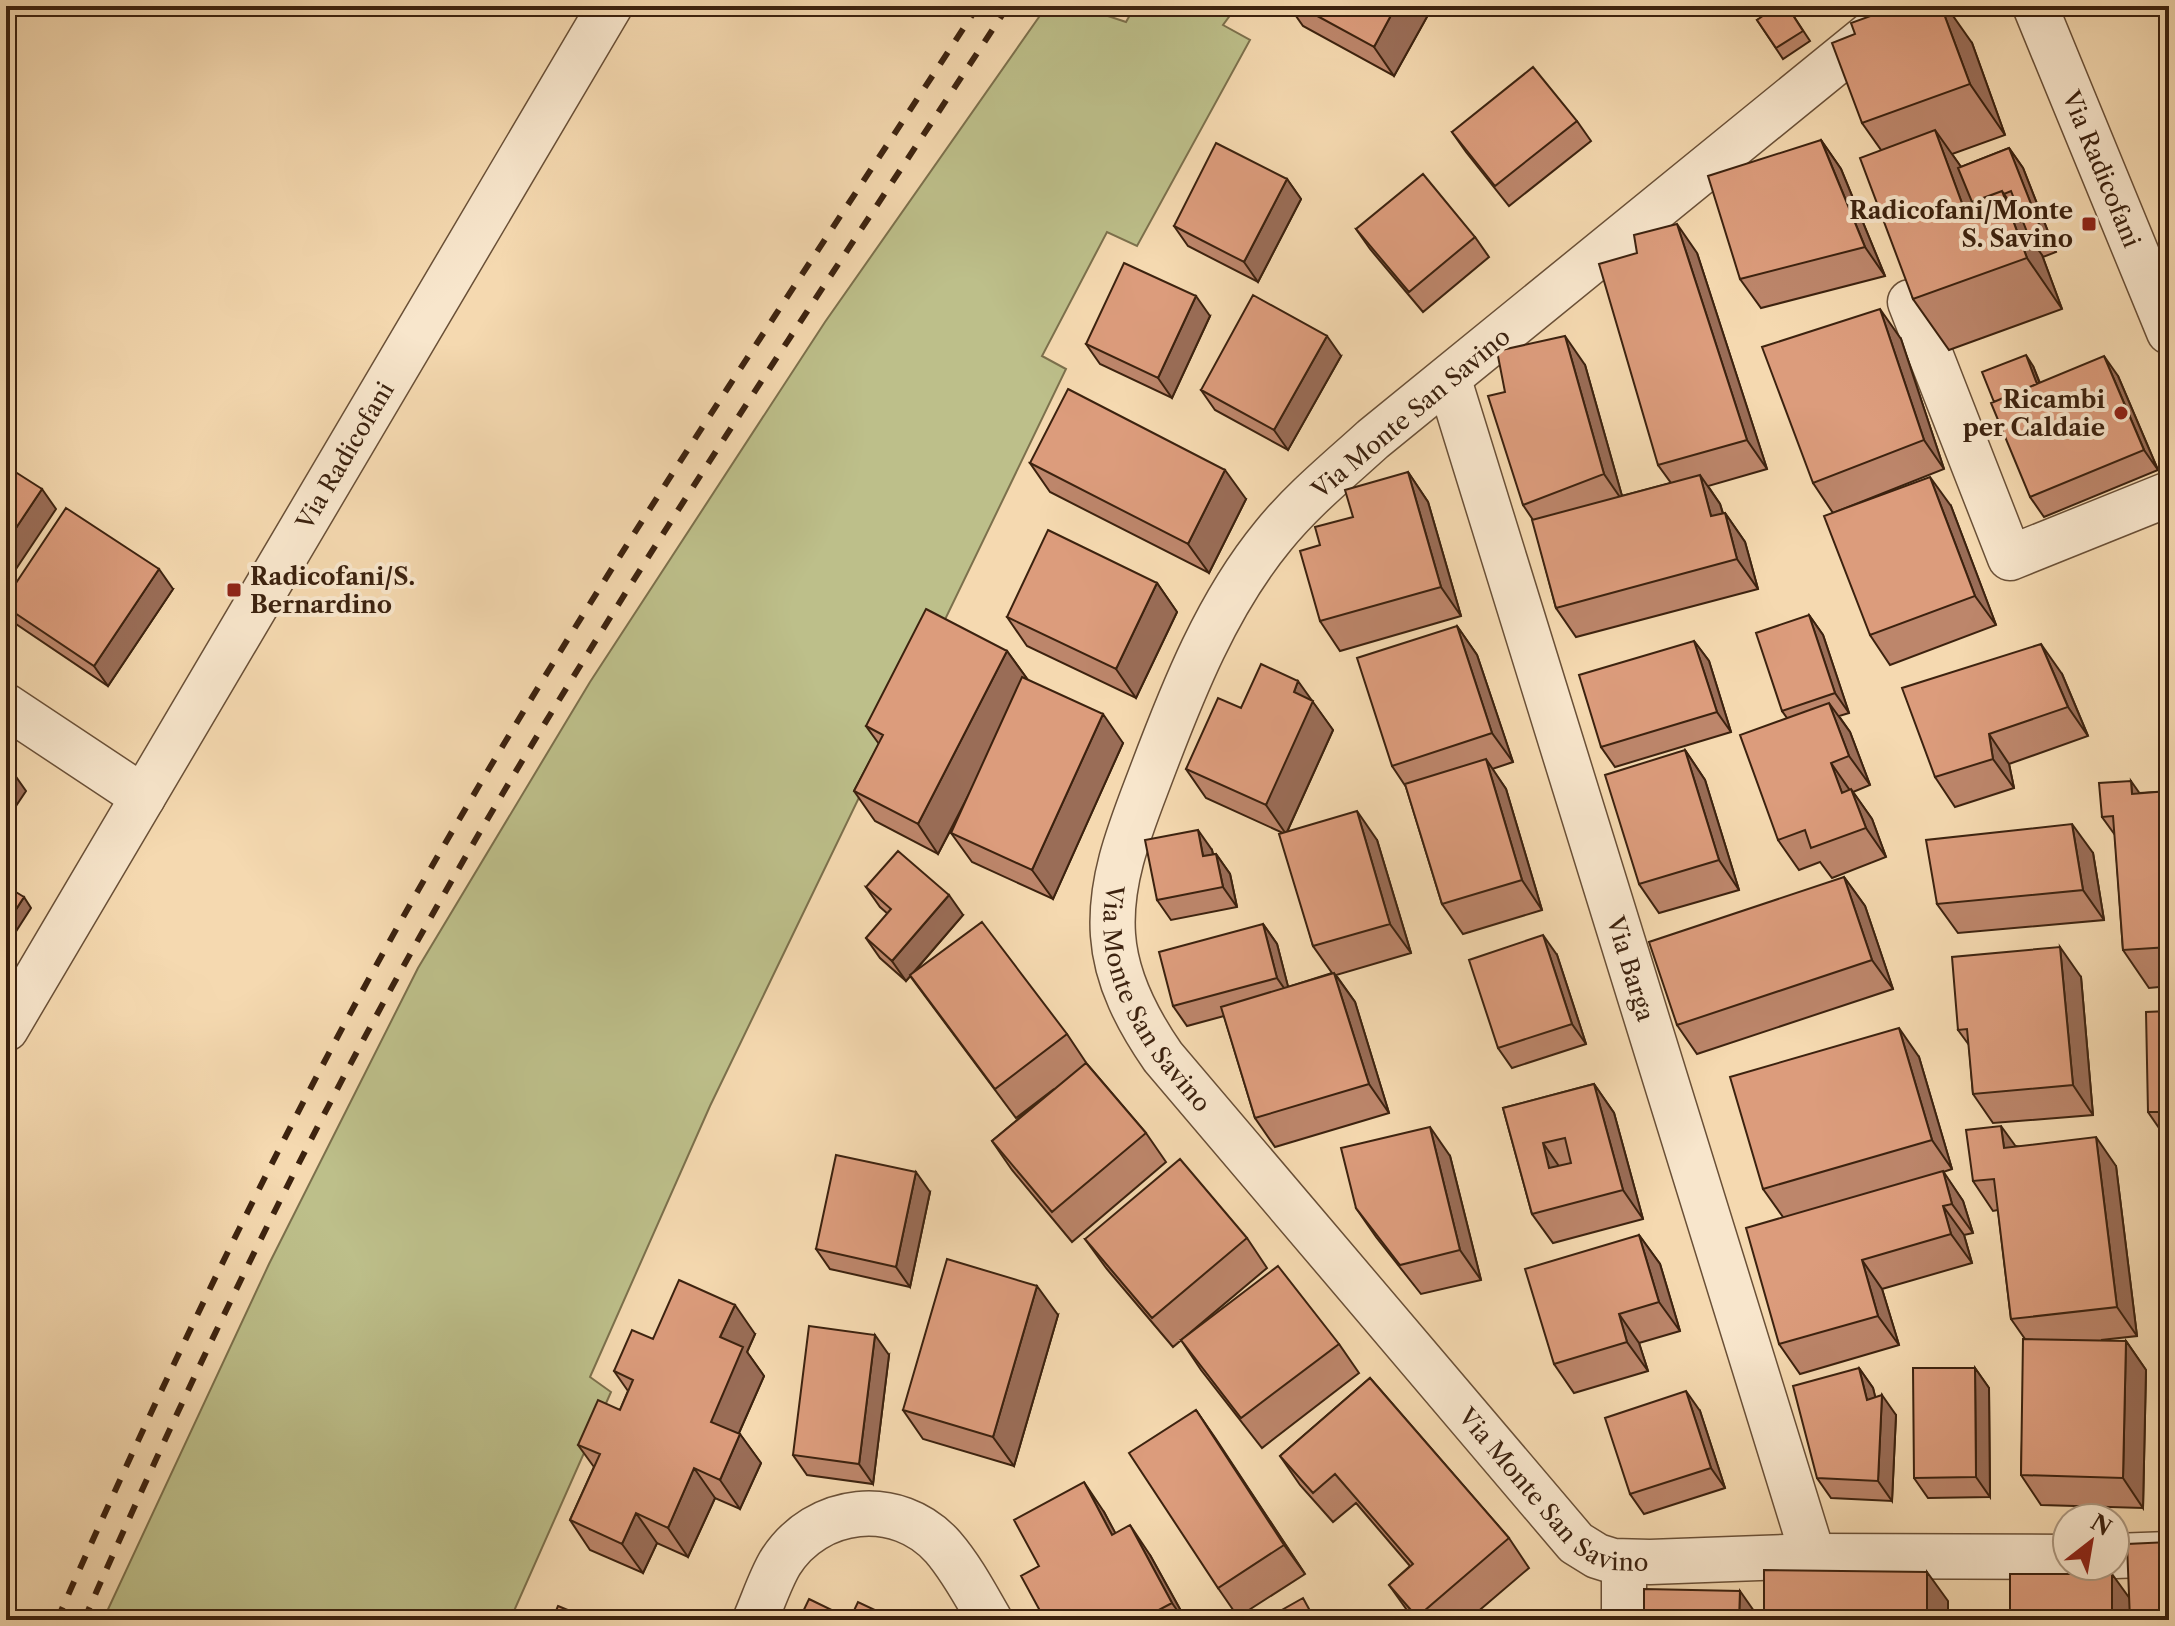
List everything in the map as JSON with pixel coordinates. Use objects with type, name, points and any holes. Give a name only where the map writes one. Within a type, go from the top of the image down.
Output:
[{"type":"street","name":"Via Radicofani","points":[[6,1029],[610,6]]},
{"type":"street","name":"Via Monte San Savino","points":[[1905,6],[1373,439],[1265,546],[1233,595],[1188,679],[1128,836],[1116,883],[1113,918],[1115,948],[1136,1014],[1163,1057],[1576,1543],[1597,1556],[1624,1562],[1813,1556],[2051,1557]]},
{"type":"street","name":"Via Radicofani","points":[[2035,6],[2169,332]]},
{"type":"street","points":[[1910,302],[2010,558],[2169,494]]},
{"type":"street","name":"Via Barga","points":[[1449,380],[1813,1556]]},
{"type":"street","points":[[6,706],[143,797]]},
{"type":"street","points":[[755,1620],[780,1563],[801,1539],[826,1522],[858,1514],[885,1513],[916,1525],[942,1546],[990,1620]]},
{"type":"street","points":[[2131,1555],[2169,1554]]},
{"type":"street","points":[[1624,1562],[1624,1620]]},
{"type":"green space","points":[[1135,6],[1237,6],[1223,25],[1250,40],[1137,246],[1107,232],[1042,356],[1066,369],[710,1106],[590,1377],[611,1392],[510,1620],[103,1620],[269,1264],[418,968],[590,682],[825,322],[1046,7],[1105,15],[1126,22]]},
{"type":"building","points":[[1299,6],[1396,6],[1374,47]]},
{"type":"building","points":[[1777,6],[1787,6],[1803,31],[1776,48],[1757,20]]},
{"type":"building","points":[[1898,6],[1941,6],[1970,84],[1862,123],[1832,43],[1855,34],[1851,23]]},
{"type":"building","points":[[1533,67],[1577,121],[1495,186],[1452,132]]},
{"type":"building","points":[[1935,130],[1963,206],[2002,191],[2027,258],[1913,299],[1860,158]]},
{"type":"building","points":[[1821,140],[1865,247],[1740,279],[1708,176]]},
{"type":"building","points":[[1216,143],[1287,179],[1244,262],[1174,226]]},
{"type":"building","points":[[2009,148],[2042,232],[2029,237],[2011,191],[2004,194],[2002,191],[1972,202],[1958,168]]},
{"type":"building","points":[[1423,174],[1475,237],[1409,292],[1356,229]]},
{"type":"building","points":[[2015,202],[2024,223],[2010,204]]},
{"type":"building","points":[[1677,224],[1747,440],[1658,465],[1599,264],[1637,253],[1634,235]]},
{"type":"building","points":[[1124,263],[1196,296],[1158,378],[1086,344]]},
{"type":"building","points":[[1253,295],[1327,336],[1274,430],[1201,390]]},
{"type":"building","points":[[1880,309],[1924,440],[1813,483],[1762,347]]},
{"type":"building","points":[[1565,336],[1604,474],[1523,505],[1488,396],[1505,392],[1497,351]]},
{"type":"building","points":[[2026,355],[2037,384],[1994,402],[1982,372]]},
{"type":"building","points":[[2104,356],[2144,450],[2030,497],[1991,403]]},
{"type":"building","points":[[1068,389],[1225,470],[1188,544],[1030,463]]},
{"type":"building","points":[[6,466],[42,489],[6,543]]},
{"type":"building","points":[[1408,472],[1441,587],[1320,621],[1300,551],[1320,545],[1315,527],[1353,517],[1345,490]]},
{"type":"building","points":[[1700,475],[1711,516],[1725,513],[1737,559],[1556,608],[1532,520]]},
{"type":"building","points":[[1930,477],[1975,596],[1870,635],[1824,516]]},
{"type":"building","points":[[66,508],[159,569],[94,666],[6,607],[6,598]]},
{"type":"building","points":[[1048,530],[1157,583],[1116,669],[1007,617]]},
{"type":"building","points":[[926,609],[1007,651],[918,824],[854,791],[883,735],[866,726]]},
{"type":"building","points":[[1809,615],[1835,693],[1782,711],[1756,633]]},
{"type":"building","points":[[1457,626],[1492,733],[1392,766],[1357,658]]},
{"type":"building","points":[[1694,641],[1717,712],[1601,747],[1579,675]]},
{"type":"building","points":[[2041,644],[2068,707],[1989,734],[1993,759],[1935,777],[1902,688]]},
{"type":"building","points":[[1261,664],[1298,681],[1294,692],[1313,701],[1266,805],[1186,769],[1218,698],[1241,708]]},
{"type":"building","points":[[1022,677],[1103,714],[1032,870],[951,833]]},
{"type":"building","points":[[1829,703],[1849,756],[1831,763],[1842,793],[1851,789],[1866,828],[1811,848],[1805,830],[1778,840],[1740,735]]},
{"type":"building","points":[[1685,750],[1719,860],[1639,884],[1605,775]]},
{"type":"building","points":[[1486,759],[1522,880],[1442,904],[1405,784]]},
{"type":"building","points":[[2131,781],[2132,794],[2169,791],[2169,947],[2123,950],[2113,816],[2102,817],[2099,783]]},
{"type":"building","points":[[1357,811],[1390,924],[1313,946],[1279,834]]},
{"type":"building","points":[[2072,824],[2083,890],[1937,904],[1926,840]]},
{"type":"building","points":[[1198,830],[1203,856],[1216,854],[1223,887],[1157,900],[1145,840]]},
{"type":"building","points":[[898,851],[949,895],[892,961],[866,938],[891,909],[866,887]]},
{"type":"building","points":[[1844,877],[1872,960],[1677,1025],[1649,942]]},
{"type":"building","points":[[6,886],[24,897],[6,925]]},
{"type":"building","points":[[982,922],[1067,1034],[995,1089],[910,975]]},
{"type":"building","points":[[1263,924],[1277,978],[1173,1006],[1159,952]]},
{"type":"building","points":[[1543,935],[1572,1024],[1498,1048],[1469,960]]},
{"type":"building","points":[[2060,947],[2073,1085],[1973,1094],[1967,1029],[1958,1030],[1952,957]]},
{"type":"building","points":[[1334,973],[1369,1084],[1255,1118],[1221,1007]]},
{"type":"building","points":[[2169,1011],[2169,1112],[2148,1112],[2146,1012]]},
{"type":"building","points":[[1899,1028],[1932,1140],[1763,1189],[1730,1077]]},
{"type":"building","points":[[1086,1063],[1146,1133],[1052,1212],[992,1141]]},
{"type":"building","points":[[1594,1084],[1623,1190],[1532,1214],[1503,1108]],"holes":[[[1565,1138],[1571,1163],[1549,1168],[1543,1143]]]},
{"type":"building","points":[[2001,1126],[2004,1148],[2096,1137],[2117,1307],[2011,1319],[1994,1179],[1973,1181],[1966,1130]]},
{"type":"building","points":[[1430,1127],[1460,1250],[1400,1265],[1356,1208],[1341,1148]]},
{"type":"building","points":[[836,1155],[916,1172],[896,1267],[816,1249]]},
{"type":"building","points":[[1180,1159],[1247,1238],[1152,1318],[1085,1239]]},
{"type":"building","points":[[2159,1164],[2169,1164],[2169,1298],[2165,1298]]},
{"type":"building","points":[[1943,1171],[1952,1204],[1943,1206],[1951,1234],[1862,1260],[1878,1316],[1779,1344],[1746,1228]]},
{"type":"building","points":[[1639,1235],[1659,1302],[1619,1314],[1627,1342],[1554,1364],[1525,1269]]},
{"type":"building","points":[[947,1259],[1037,1286],[993,1437],[903,1410]]},
{"type":"building","points":[[1278,1266],[1339,1344],[1241,1418],[1181,1340]]},
{"type":"building","points":[[679,1280],[735,1305],[720,1337],[743,1347],[711,1422],[740,1434],[720,1480],[694,1468],[668,1528],[636,1513],[622,1544],[570,1520],[600,1454],[578,1445],[598,1400],[620,1410],[633,1380],[614,1371],[632,1330],[653,1339]]},
{"type":"building","points":[[809,1326],[875,1335],[859,1464],[793,1455]]},
{"type":"building","points":[[2163,1334],[2169,1334],[2169,1471],[2164,1471]]},
{"type":"building","points":[[2023,1339],[2126,1341],[2123,1478],[2021,1475]]},
{"type":"building","points":[[1859,1368],[1867,1400],[1882,1395],[1878,1481],[1817,1478],[1793,1386]]},
{"type":"building","points":[[1913,1368],[1975,1368],[1976,1477],[1914,1478]]},
{"type":"building","points":[[1370,1378],[1509,1538],[1417,1617],[1389,1585],[1413,1564],[1335,1474],[1313,1493],[1280,1456]]},
{"type":"building","points":[[1686,1391],[1711,1468],[1630,1494],[1605,1418]]},
{"type":"building","points":[[1196,1410],[1284,1545],[1218,1588],[1129,1453]]},
{"type":"building","points":[[1084,1482],[1112,1535],[1130,1525],[1172,1603],[1140,1620],[1045,1620],[1021,1576],[1039,1566],[1014,1520]]},
{"type":"building","points":[[2169,1542],[2169,1620],[2130,1620],[2131,1544]]},
{"type":"building","points":[[1764,1570],[1927,1572],[1927,1620],[1764,1620]]},
{"type":"building","points":[[2010,1574],[2051,1574],[2051,1582],[2112,1582],[2112,1620],[2010,1620]]},
{"type":"building","points":[[1644,1589],[1740,1591],[1739,1620],[1644,1620]]},
{"type":"building","points":[[1303,1598],[1315,1620],[1264,1620]]},
{"type":"building","points":[[809,1599],[850,1619],[858,1602],[896,1620],[799,1620]]},
{"type":"building","points":[[558,1606],[592,1620],[552,1620]]},
{"type":"railway","points":[[57,1620],[150,1415],[247,1213],[404,916],[585,612],[978,6]]},
{"type":"railway","points":[[84,1620],[247,1268],[334,1094],[427,924],[565,690],[637,575],[1008,6]]},
{"type":"place","name":"Radicofani/Monte S. Savino","points":[[2089,224]]},
{"type":"place","name":"Ricambi per Caldaie","points":[[2121,413]]},
{"type":"place","name":"Radicofani/S. Bernardino","points":[[234,590]]}]
